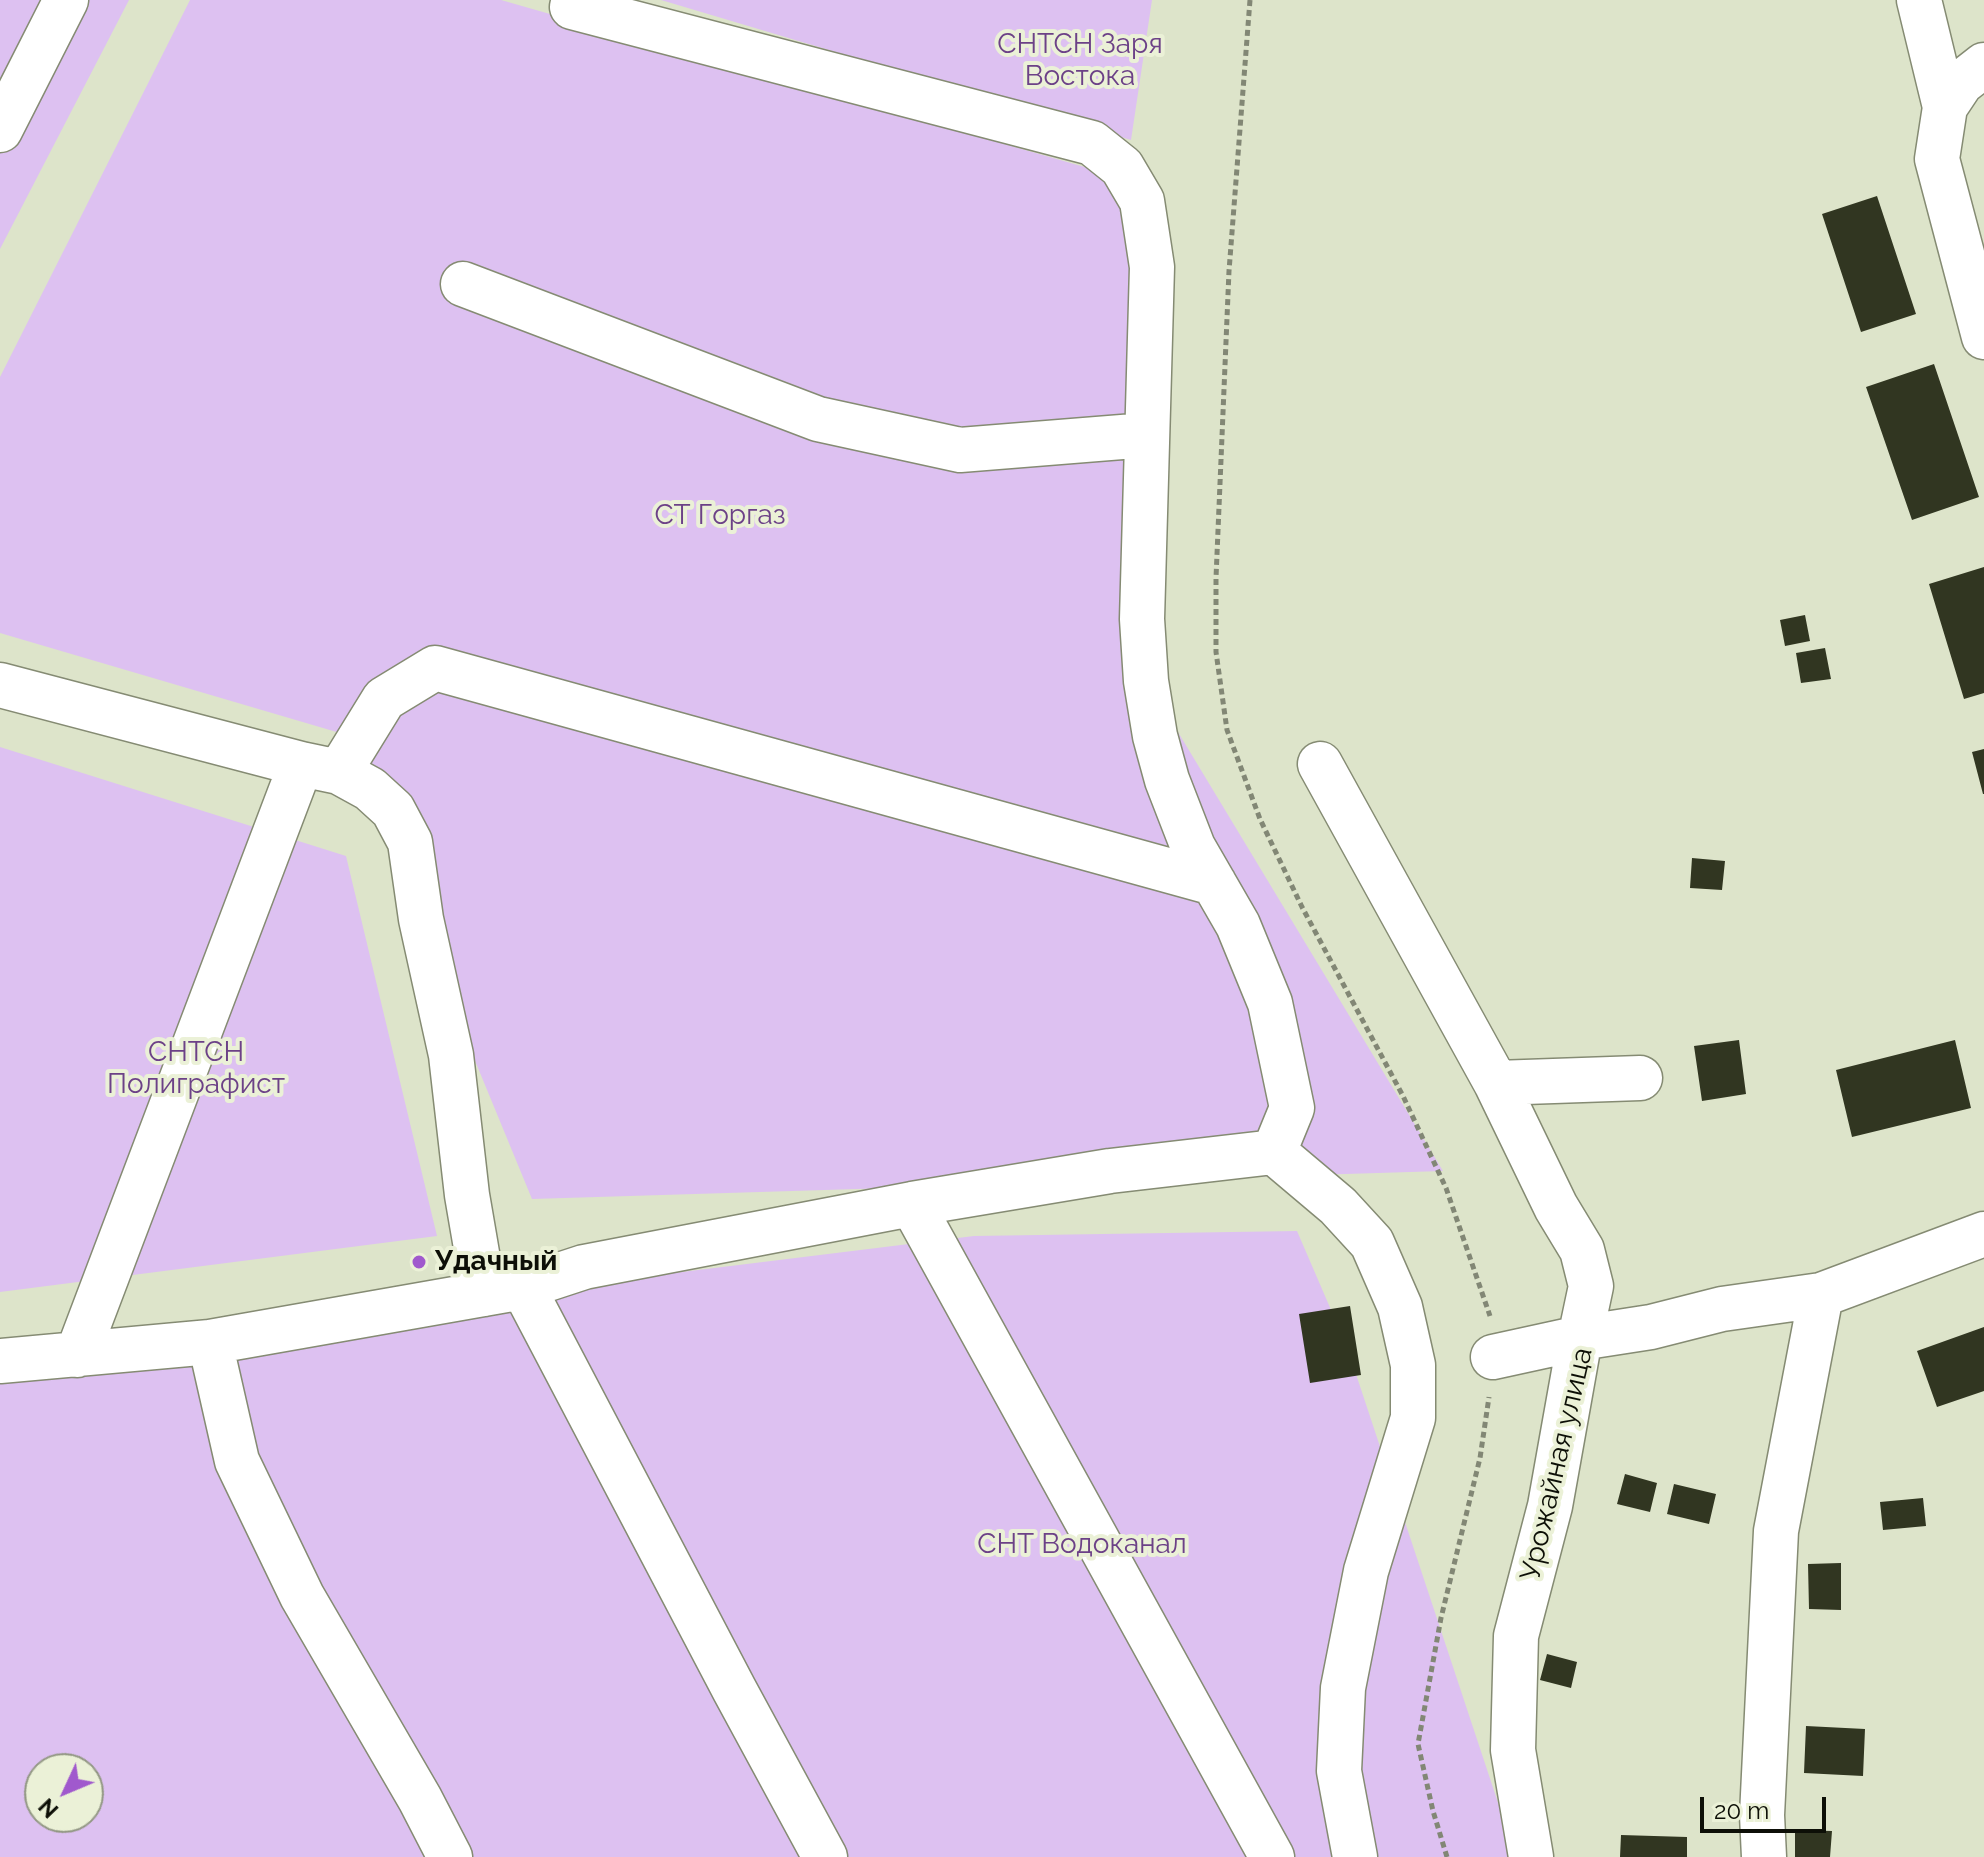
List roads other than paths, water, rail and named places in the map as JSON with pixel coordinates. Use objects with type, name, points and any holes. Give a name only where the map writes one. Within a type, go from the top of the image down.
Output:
[{"type":"street","points":[[0,130],[66,0]]},
{"type":"street","points":[[1919,0],[1945,107],[1937,159],[1984,337]]},
{"type":"street","points":[[572,7],[1092,143],[1122,167],[1142,201],[1152,267],[1142,619],[1146,681],[1155,736],[1167,780],[1193,847],[1238,925],[1270,1003],[1292,1108],[1274,1152]]},
{"type":"street","points":[[1945,107],[1961,83],[1984,65]]},
{"type":"street","points":[[463,284],[832,422],[960,450],[1147,435]]},
{"type":"street","points":[[77,1355],[320,768],[384,699],[435,668],[1214,883]]},
{"type":"street","points":[[0,685],[320,768],[370,789],[393,810],[410,842],[421,919],[451,1055],[467,1195],[504,1291],[726,1675],[825,1857]]},
{"type":"street","points":[[1320,764],[1496,1083],[1556,1207],[1582,1250],[1591,1286],[1580,1338],[1493,1357]]},
{"type":"street","points":[[1496,1083],[1640,1078]]},
{"type":"street","points":[[0,1361],[210,1342],[504,1291],[584,1267],[912,1204],[1110,1171],[1274,1152],[1338,1206],[1372,1243],[1400,1307],[1413,1365],[1413,1418],[1366,1571],[1343,1688],[1339,1771],[1355,1857]]},
{"type":"street","points":[[912,1204],[1272,1857]]},
{"type":"street","name":"Урожайная улица","points":[[1531,1857],[1513,1750],[1516,1636],[1550,1506],[1580,1338],[1651,1327],[1722,1309],[1821,1295],[1984,1234]]},
{"type":"street","points":[[1764,1857],[1762,1815],[1776,1531],[1821,1295]]},
{"type":"street","points":[[210,1342],[237,1461],[302,1596],[420,1799],[450,1857]]},
{"type":"place","name":"Удачный","points":[[419,1262]]},
{"type":"park label","name":"СНТСН Заря Востока","points":[[1080,61]]},
{"type":"park label","name":"СТ Горгаз","points":[[720,516]]},
{"type":"park label","name":"СНТСН Полиграфист","points":[[196,1069]]},
{"type":"park label","name":"СНТ Водоканал","points":[[1082,1545]]}]
